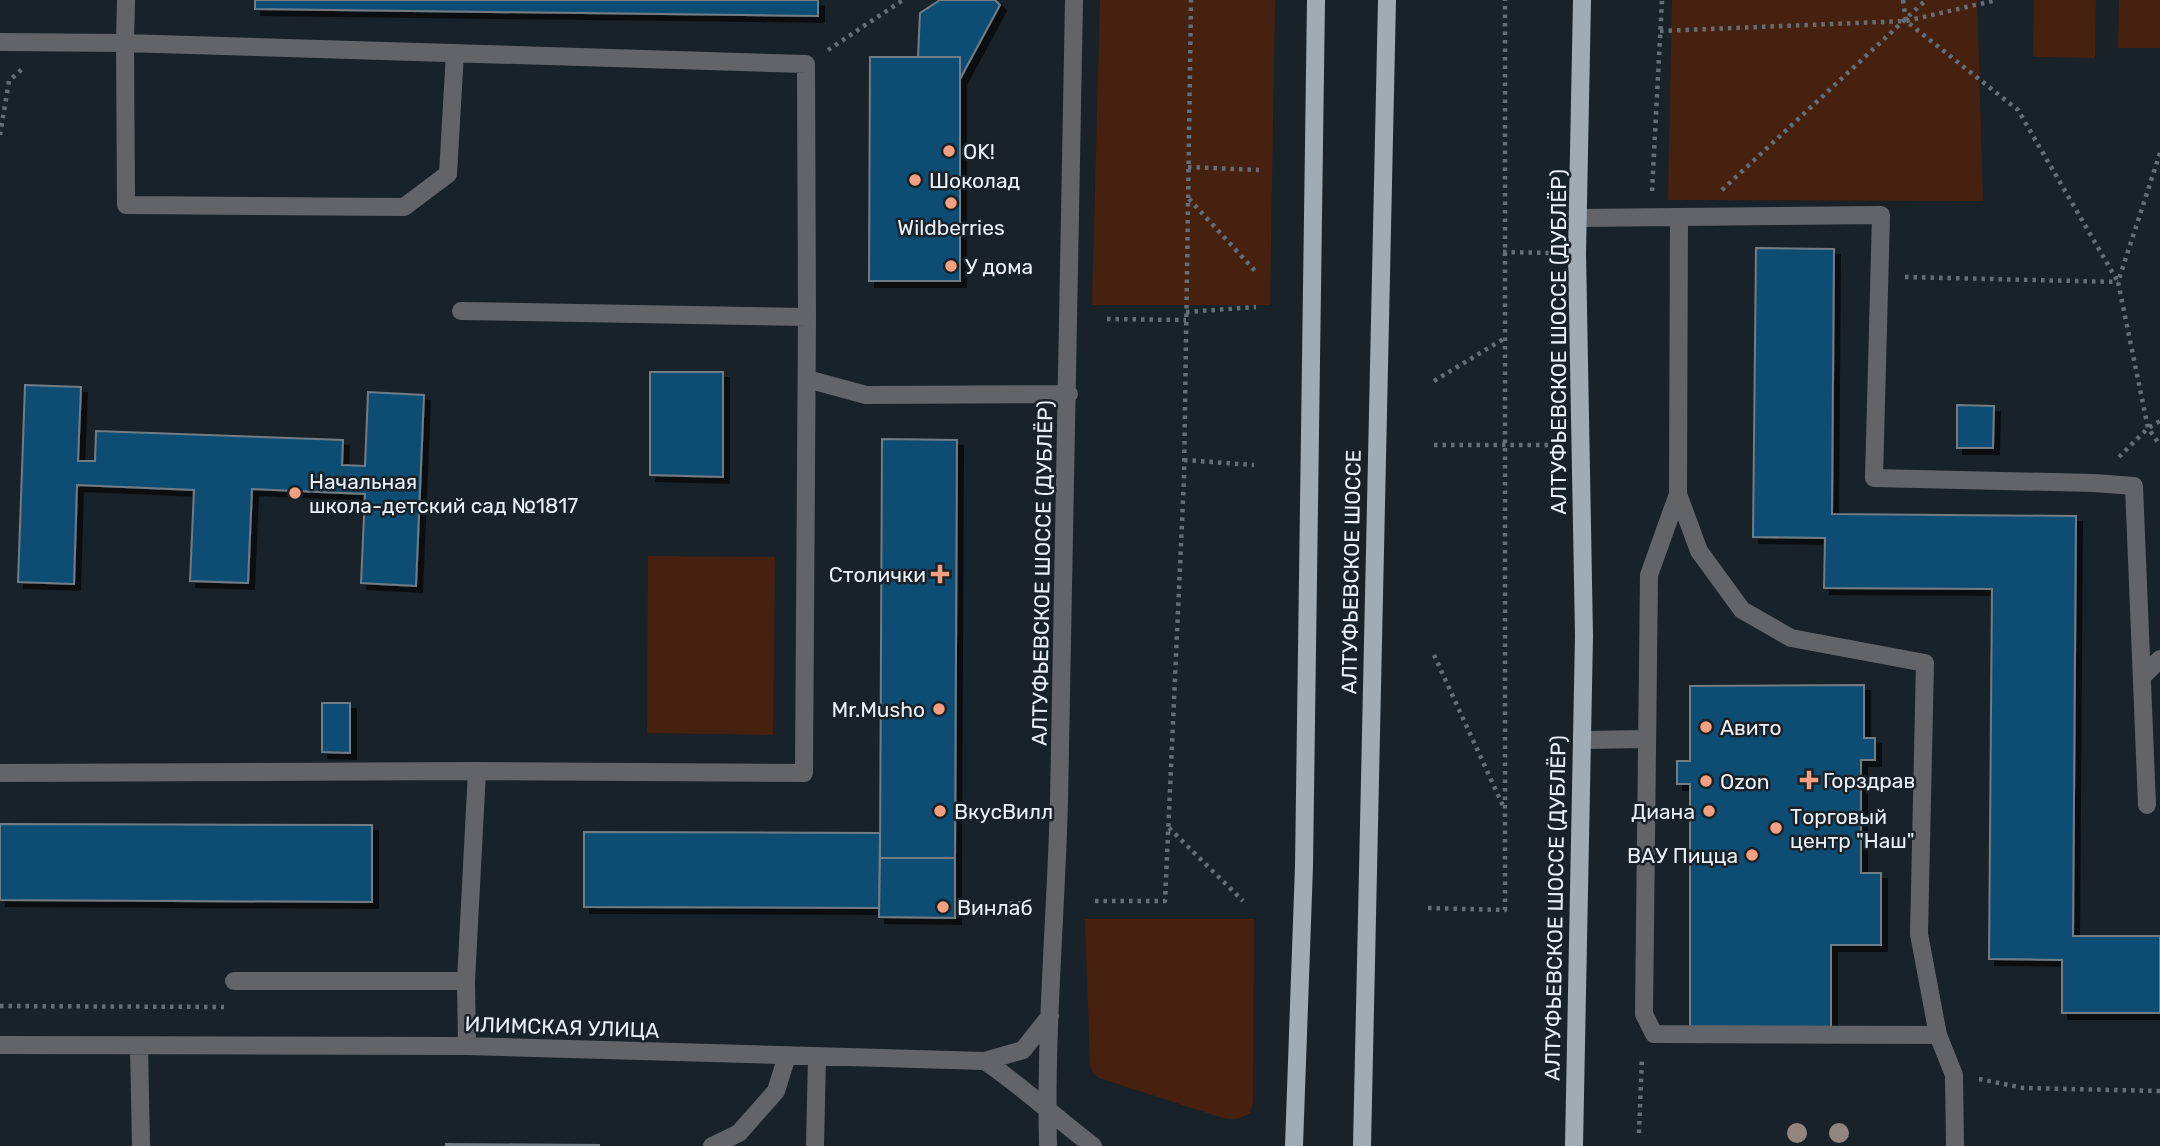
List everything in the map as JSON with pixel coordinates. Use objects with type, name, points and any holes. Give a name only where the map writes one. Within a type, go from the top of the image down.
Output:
[{"type":"main road","name":"АЛТУФЬЕВСКОЕ ШОССЕ","points":[[1294,1146],[1304,866],[1316,0]]},
{"type":"main road","name":"АЛТУФЬЕВСКОЕ ШОССЕ","points":[[1362,1146],[1387,0]]},
{"type":"main road","name":"АЛТУФЬЕВСКОЕ ШОССЕ (ДУБЛЁР)","points":[[1574,1146],[1584,625],[1577,253],[1582,0]]},
{"type":"street","points":[[126,0],[126,205],[404,207],[448,174],[454,53]]},
{"type":"street","name":"АЛТУФЬЕВСКОЕ ШОССЕ (ДУБЛЁР)","points":[[1048,1146],[1069,394],[1074,0]]},
{"type":"street","points":[[0,42],[125,43],[806,64],[807,317],[804,773],[0,773]]},
{"type":"street","points":[[1578,218],[1881,215],[1874,478],[2134,486],[2147,805]]},
{"type":"street","points":[[1686,217],[1678,494],[1649,575],[1644,1014],[1654,1034],[1938,1035]]},
{"type":"street","points":[[461,311],[807,317]]},
{"type":"street","points":[[807,379],[866,395],[1069,394]]},
{"type":"street","points":[[1678,494],[1699,551],[1742,610],[1791,638],[1924,663],[1919,934],[1938,1035],[1954,1075],[1955,1146]]},
{"type":"street","points":[[2142,677],[2160,659]]},
{"type":"street","points":[[1582,740],[1647,739]]},
{"type":"street","points":[[467,1046],[466,981],[477,771]]},
{"type":"street","points":[[234,981],[466,981]]},
{"type":"street","points":[[985,1061],[1023,1049],[1050,1016]]},
{"type":"street","name":"ИЛИМСКАЯ УЛИЦА","points":[[0,1045],[467,1046],[985,1061]]},
{"type":"street","points":[[139,1046],[141,1146]]},
{"type":"street","points":[[712,1146],[739,1133],[776,1091],[787,1056]]},
{"type":"street","points":[[815,1146],[817,1056]]},
{"type":"street","points":[[985,1061],[1024,1087],[1047,1110],[1093,1146]]},
{"type":"path","points":[[806,64],[903,0]]},
{"type":"path","points":[[1095,901],[1165,901],[1184,460],[1191,0]]},
{"type":"path","points":[[1428,908],[1505,910],[1505,0]]},
{"type":"path","points":[[1650,217],[1661,0]]},
{"type":"path","points":[[1903,0],[1906,21],[2018,110],[2118,282],[2148,428],[2160,445]]},
{"type":"path","points":[[1686,217],[1906,21],[1926,0]]},
{"type":"path","points":[[1660,32],[1906,21],[1997,0]]},
{"type":"path","points":[[0,135],[9,82],[48,42]]},
{"type":"path","points":[[2118,282],[2160,153]]},
{"type":"path","points":[[1188,167],[1259,170]]},
{"type":"path","points":[[1188,198],[1257,273]]},
{"type":"path","points":[[1503,252],[1577,253]]},
{"type":"path","points":[[1880,276],[2118,282]]},
{"type":"path","points":[[1186,312],[1256,307]]},
{"type":"path","points":[[1107,319],[1186,320]]},
{"type":"path","points":[[1434,381],[1505,338]]},
{"type":"path","points":[[2094,483],[2148,428],[2160,421]]},
{"type":"path","points":[[1434,444],[1580,444]]},
{"type":"path","points":[[1184,460],[1254,465]]},
{"type":"path","points":[[1434,655],[1504,809]]},
{"type":"path","points":[[1168,827],[1243,901]]},
{"type":"path","points":[[984,905],[1025,903]]},
{"type":"path","points":[[0,1006],[234,1007],[234,981]]},
{"type":"path","points":[[1639,1133],[1644,1014]]},
{"type":"path","points":[[1954,1075],[2024,1087],[2160,1091]]},
{"type":"shaded area","points":[[1100,0],[1275,0],[1270,305],[1092,305]]},
{"type":"shaded area","points":[[1672,0],[1977,0],[1983,201],[1668,200]]},
{"type":"shaded area","points":[[2034,0],[2096,0],[2095,58],[2033,57]]},
{"type":"shaded area","points":[[2119,0],[2160,0],[2160,48],[2118,48]]},
{"type":"shaded area","points":[[648,556],[775,557],[773,735],[647,733]]},
{"type":"shaded area","points":[[1085,919],[1254,919],[1253,1102],[1250,1113],[1244,1117],[1223,1118],[1099,1078],[1093,1073],[1090,1065]]},
{"type":"building","points":[[255,0],[818,0],[818,16],[255,9]]},
{"type":"building","points":[[940,0],[995,0],[1000,5],[960,79],[960,57],[918,57],[920,13]]},
{"type":"building","name":"Шоколад","points":[[870,57],[960,57],[960,281],[869,281]]},
{"type":"building","points":[[1756,248],[1834,249],[1832,514],[2076,516],[2073,936],[2160,936],[2160,1013],[2062,1013],[2062,960],[1989,959],[1992,589],[1824,588],[1825,538],[1753,537]]},
{"type":"building","points":[[650,372],[723,372],[723,477],[650,475]]},
{"type":"building","points":[[25,385],[81,387],[78,461],[95,461],[96,431],[343,440],[342,465],[365,466],[368,392],[424,395],[416,586],[361,583],[365,494],[252,489],[248,583],[190,581],[194,490],[77,485],[74,584],[18,582]]},
{"type":"building","points":[[1957,405],[1994,406],[1993,448],[1957,448]]},
{"type":"building","points":[[882,439],[957,440],[955,858],[880,858]]},
{"type":"building","name":"Торговый центр \"Наш\"","points":[[1864,685],[1864,738],[1875,738],[1875,760],[1861,760],[1861,873],[1881,873],[1881,945],[1831,945],[1831,1034],[1690,1034],[1690,784],[1677,784],[1677,761],[1690,761],[1690,686]]},
{"type":"building","points":[[322,703],[350,703],[350,753],[322,752]]},
{"type":"building","points":[[0,824],[372,825],[372,902],[0,900]]},
{"type":"building","points":[[584,832],[880,833],[879,908],[584,907]]},
{"type":"building","points":[[880,858],[955,858],[955,918],[879,917]]},
{"type":"building","points":[[599,1145],[599,1146],[446,1146]]},
{"type":"place","name":"OK!","points":[[949,151]]},
{"type":"place","name":"Шоколад","points":[[915,180]]},
{"type":"place","name":"Wildberries","points":[[951,203]]},
{"type":"place","name":"У дома","points":[[951,266]]},
{"type":"place","name":"Начальная школа-детский сад №1817","points":[[295,493]]},
{"type":"place","name":"Столички","points":[[940,574]]},
{"type":"place","name":"Mr.Musho","points":[[939,709]]},
{"type":"place","name":"Авито","points":[[1706,727]]},
{"type":"place","name":"Горздрав","points":[[1809,780]]},
{"type":"place","name":"Ozon","points":[[1706,781]]},
{"type":"place","name":"ВкусВилл","points":[[940,811]]},
{"type":"place","name":"Диана","points":[[1709,811]]},
{"type":"place","name":"Торговый центр \"Наш\"","points":[[1776,828]]},
{"type":"place","name":"ВАУ Пицца","points":[[1752,855]]},
{"type":"place","name":"Винлаб","points":[[943,907]]}]
